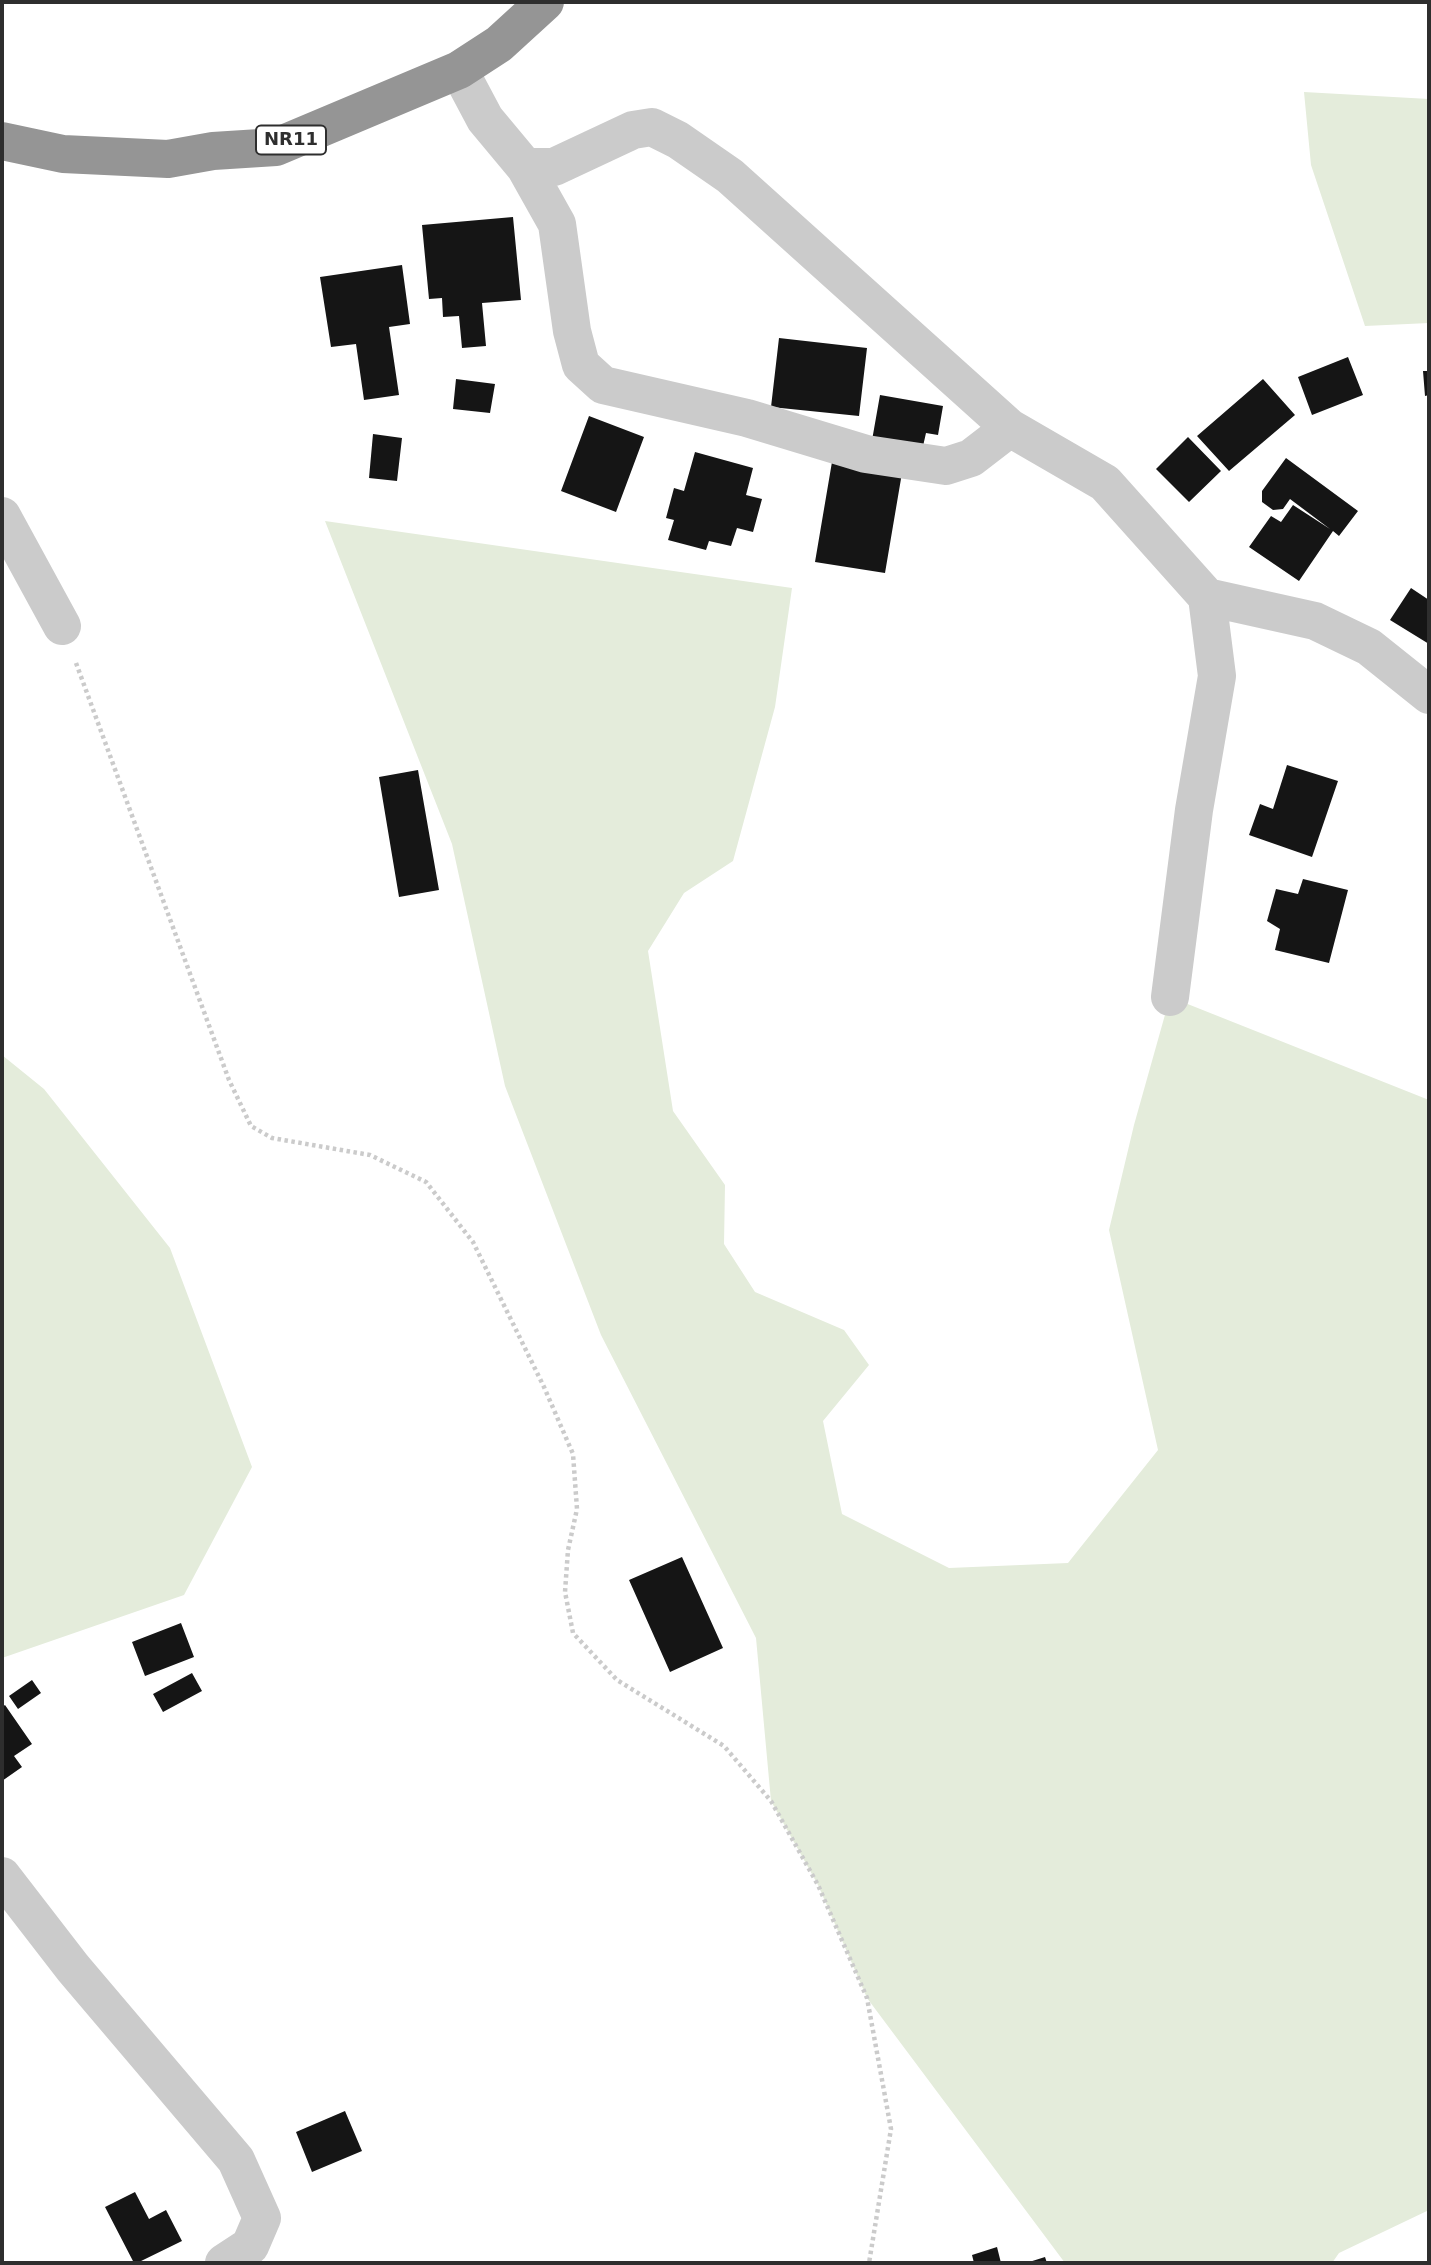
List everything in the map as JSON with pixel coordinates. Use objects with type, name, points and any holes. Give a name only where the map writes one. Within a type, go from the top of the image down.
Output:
[{"type":"highway","name":"NR11","points":[[2,141],[62,154],[167,159],[213,151],[276,146],[459,70],[499,44],[545,2]]},
{"type":"street","points":[[459,70],[485,120],[525,167],[557,224],[572,331],[581,365],[603,385],[747,418],[866,454],[946,466],[971,458],[1010,428]]},
{"type":"street","points":[[525,167],[554,167],[633,130],[652,127],[678,140],[730,176],[1010,428],[1105,483],[1208,597],[1315,621],[1368,647],[1429,695]]},
{"type":"street","points":[[2,516],[62,626]]},
{"type":"street","points":[[1170,997],[1194,810],[1217,676],[1208,597]]},
{"type":"street","points":[[2,1876],[82,1979],[236,2160],[262,2218],[250,2246],[224,2263]]},
{"type":"path","points":[[62,626],[229,1080],[251,1126],[272,1138],[370,1155],[426,1182],[473,1242],[544,1387],[573,1454],[578,1509],[568,1550],[565,1592],[573,1633],[617,1680],[724,1745],[771,1801],[818,1885],[867,1998],[891,2129],[869,2263]]},
{"type":"green space","points":[[1304,92],[1429,99],[1429,323],[1365,326],[1311,165]]},
{"type":"green space","points":[[325,521],[792,588],[775,707],[733,861],[684,893],[648,951],[673,1111],[725,1185],[724,1244],[755,1292],[844,1330],[869,1365],[823,1421],[842,1514],[949,1568],[1068,1563],[1158,1450],[1109,1230],[1134,1125],[1170,997],[1429,1100],[1429,2210],[1339,2253],[1332,2263],[1065,2263],[867,1998],[818,1885],[771,1801],[756,1638],[601,1335],[505,1086],[452,844]]},
{"type":"green space","points":[[2,1055],[44,1089],[170,1248],[252,1467],[184,1595],[2,1658]]},
{"type":"building","points":[[513,217],[521,300],[482,303],[486,346],[462,348],[459,316],[443,317],[442,298],[429,299],[422,225]]},
{"type":"building","points":[[402,265],[410,324],[389,327],[399,395],[364,400],[356,344],[331,347],[320,277]]},
{"type":"building","points":[[779,338],[867,348],[859,416],[771,407]]},
{"type":"building","points":[[1348,357],[1363,395],[1312,415],[1298,377]]},
{"type":"building","points":[[1423,371],[1429,371],[1429,395],[1425,396]]},
{"type":"building","points":[[456,379],[495,384],[490,413],[453,409]]},
{"type":"building","points":[[1263,379],[1295,415],[1229,471],[1197,436]]},
{"type":"building","points":[[880,395],[943,406],[938,435],[926,433],[921,455],[871,446]]},
{"type":"building","points":[[589,416],[644,437],[616,512],[561,491]]},
{"type":"building","points":[[373,434],[402,438],[397,481],[369,478]]},
{"type":"building","points":[[1188,437],[1221,471],[1189,502],[1156,469]]},
{"type":"building","points":[[695,452],[753,468],[746,495],[762,499],[753,532],[737,528],[731,546],[709,541],[706,550],[668,540],[674,520],[666,518],[674,488],[684,491]]},
{"type":"building","points":[[833,456],[903,467],[885,573],[815,562]]},
{"type":"building","points":[[1286,458],[1358,511],[1339,536],[1333,531],[1299,581],[1249,547],[1271,516],[1281,522],[1293,505],[1330,529],[1290,499],[1283,509],[1273,510],[1262,502],[1262,491]]},
{"type":"building","points":[[1411,588],[1429,600],[1429,644],[1390,620]]},
{"type":"building","points":[[1287,765],[1338,781],[1312,857],[1249,835],[1260,804],[1273,809]]},
{"type":"building","points":[[418,770],[439,890],[399,897],[379,777]]},
{"type":"building","points":[[1303,879],[1348,890],[1329,963],[1275,950],[1280,929],[1267,921],[1276,889],[1298,894]]},
{"type":"building","points":[[682,1557],[723,1648],[670,1672],[629,1580]]},
{"type":"building","points":[[181,1623],[194,1657],[145,1676],[132,1642]]},
{"type":"building","points":[[192,1673],[202,1691],[163,1712],[153,1694]]},
{"type":"building","points":[[32,1680],[41,1693],[18,1709],[9,1696]]},
{"type":"building","points":[[5,1705],[32,1744],[14,1756],[22,1767],[2,1781],[2,1707]]},
{"type":"building","points":[[345,2111],[362,2151],[312,2172],[296,2132]]},
{"type":"building","points":[[135,2192],[149,2219],[166,2210],[182,2241],[137,2263],[134,2263],[105,2207]]},
{"type":"building","points":[[997,2247],[1001,2263],[974,2263],[972,2255]]},
{"type":"building","points":[[1045,2257],[1047,2263],[1026,2263]]}]
